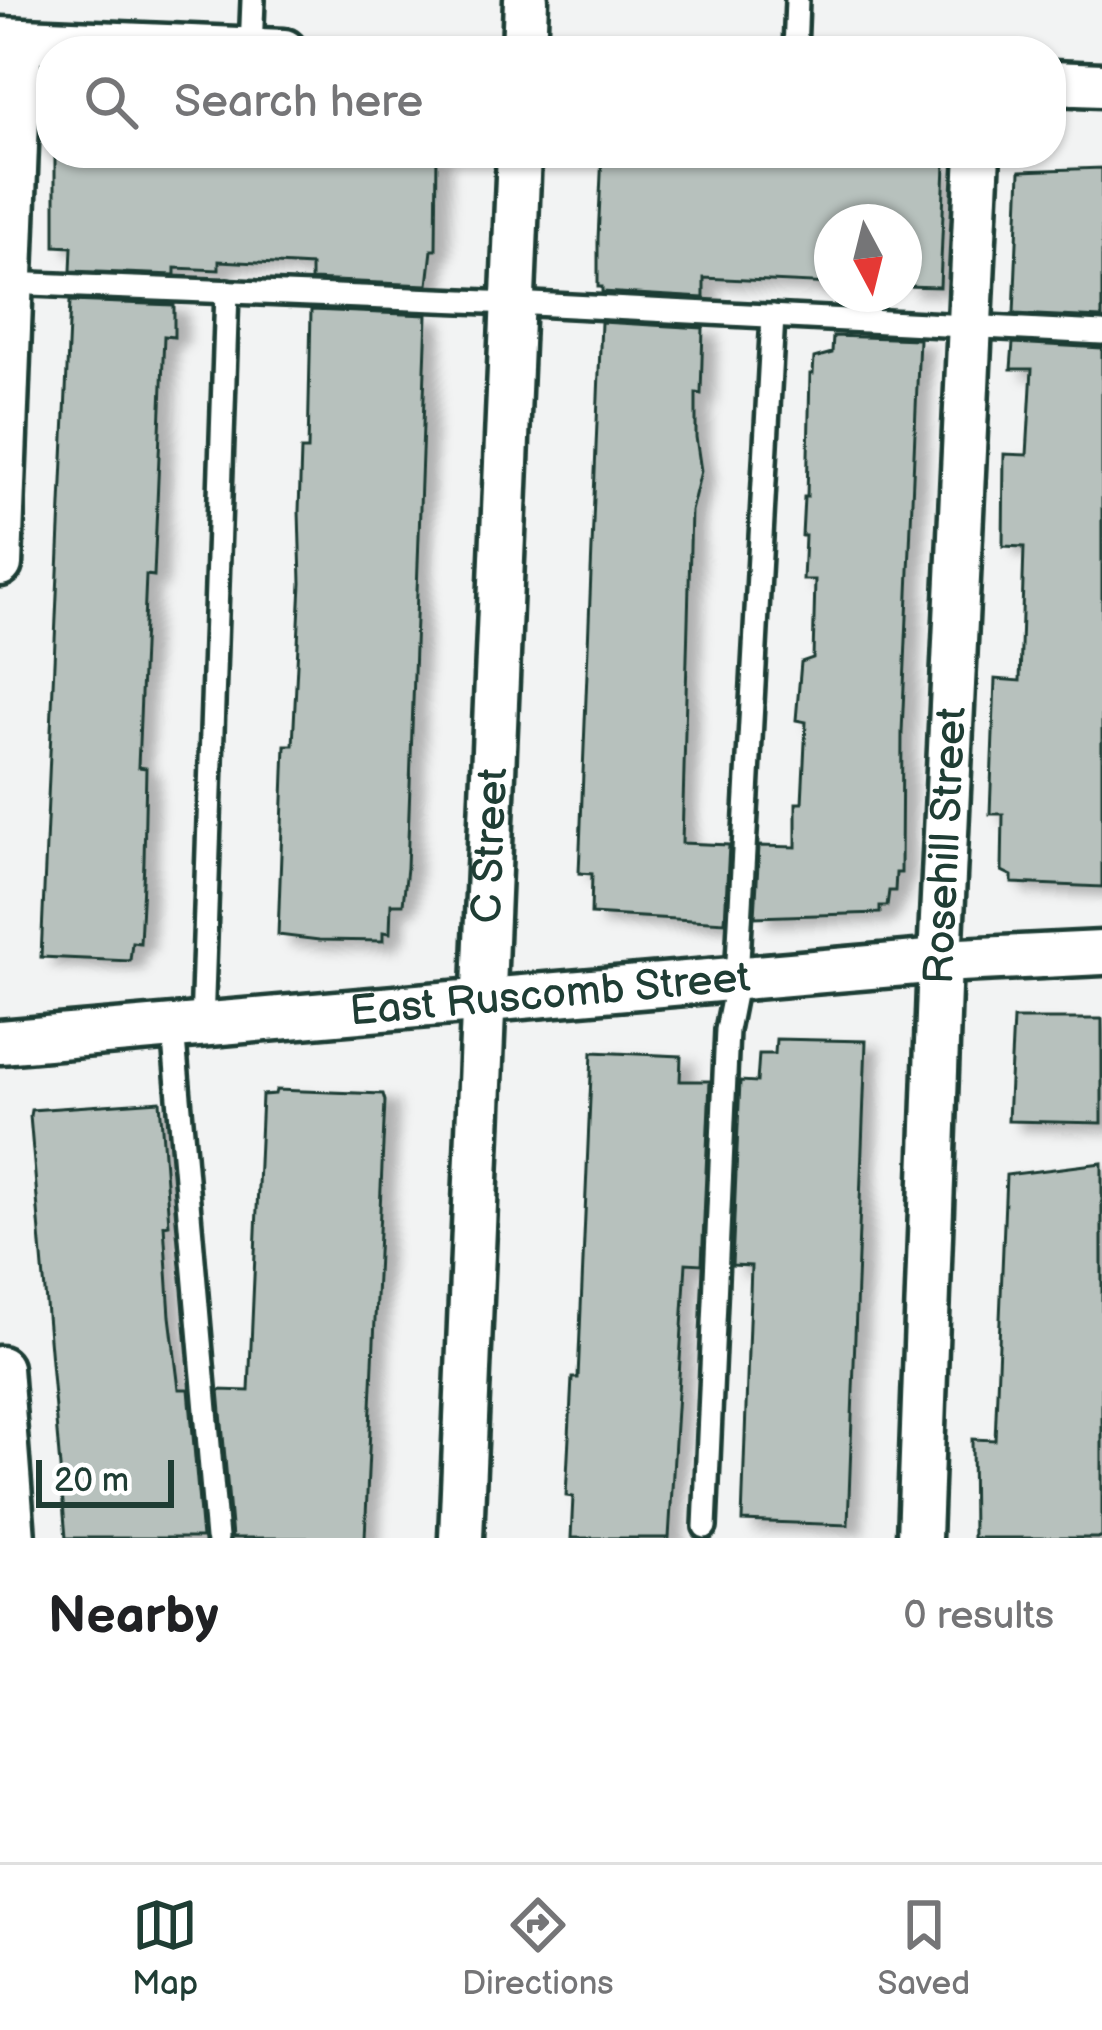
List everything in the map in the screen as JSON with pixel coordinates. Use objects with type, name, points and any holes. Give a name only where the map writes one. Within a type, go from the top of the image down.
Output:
[{"type":"street","points":[[525,36],[526,0]]},
{"type":"street","points":[[0,564],[10,39]]},
{"type":"street","points":[[1066,84],[1102,85]]},
{"type":"street","name":"C Street","points":[[461,1538],[518,168]]},
{"type":"street","name":"Rosehill Street","points":[[919,1538],[940,962],[978,168]]},
{"type":"street","name":"East Ruscomb Street","points":[[0,1042],[940,962],[1102,953]]},
{"type":"street","points":[[0,1368],[13,1538]]},
{"type":"lane","points":[[252,36],[253,0]]},
{"type":"lane","points":[[796,36],[797,0]]},
{"type":"lane","points":[[5,283],[1102,333]]},
{"type":"lane","points":[[217,1538],[188,1026],[227,292]]},
{"type":"lane","points":[[705,1527],[727,1030],[737,979],[773,316]]},
{"type":"building","points":[[55,168],[437,168],[436,250],[432,250],[428,285],[311,280],[311,266],[219,261],[219,270],[175,268],[175,275],[71,271],[72,247],[55,246]]},
{"type":"building","points":[[601,168],[945,168],[940,287],[922,286],[922,204],[814,204],[814,283],[704,278],[704,298],[602,292],[598,287]]},
{"type":"building","points":[[1102,168],[1102,318],[1014,314],[1020,171]]},
{"type":"building","points":[[70,301],[174,305],[174,337],[164,336],[154,576],[146,575],[138,767],[146,768],[144,862],[140,943],[132,942],[130,961],[41,957]]},
{"type":"building","points":[[311,310],[427,315],[407,868],[403,904],[391,904],[390,933],[383,932],[383,941],[278,935],[285,745],[293,745],[301,583],[301,450],[308,450]]},
{"type":"building","points":[[601,322],[703,328],[701,394],[696,393],[701,471],[691,511],[682,843],[729,845],[725,922],[591,914],[592,874],[579,873]]},
{"type":"building","points":[[833,336],[919,339],[902,733],[901,873],[896,873],[895,891],[889,891],[887,906],[880,906],[880,913],[755,917],[759,846],[796,847],[796,803],[802,803],[806,722],[796,720],[801,662],[813,658],[815,580],[803,580],[810,374],[814,358],[832,353]]},
{"type":"building","points":[[1013,343],[1102,348],[1102,887],[1012,883],[1012,876],[1002,871],[1003,814],[990,814],[995,679],[1020,681],[1024,547],[1003,546],[1004,454],[1027,455],[1032,369],[1011,369]]},
{"type":"building","points":[[1013,1019],[1102,1019],[1102,1123],[1008,1121]]},
{"type":"building","points":[[776,1039],[866,1041],[848,1525],[742,1521],[751,1266],[732,1265],[740,1081],[757,1082],[759,1054],[775,1054]]},
{"type":"building","points":[[592,1052],[681,1056],[680,1081],[710,1081],[702,1264],[686,1263],[669,1538],[571,1538],[573,1497],[566,1496],[572,1378],[578,1378]]},
{"type":"building","points":[[276,1090],[383,1094],[385,1101],[365,1538],[232,1538],[219,1390],[249,1391],[262,1095]]},
{"type":"building","points":[[160,1101],[170,1316],[179,1389],[189,1389],[202,1538],[66,1538],[31,1110]]},
{"type":"building","points":[[1102,1163],[1102,1538],[973,1538],[972,1439],[995,1440],[1006,1175]]}]
